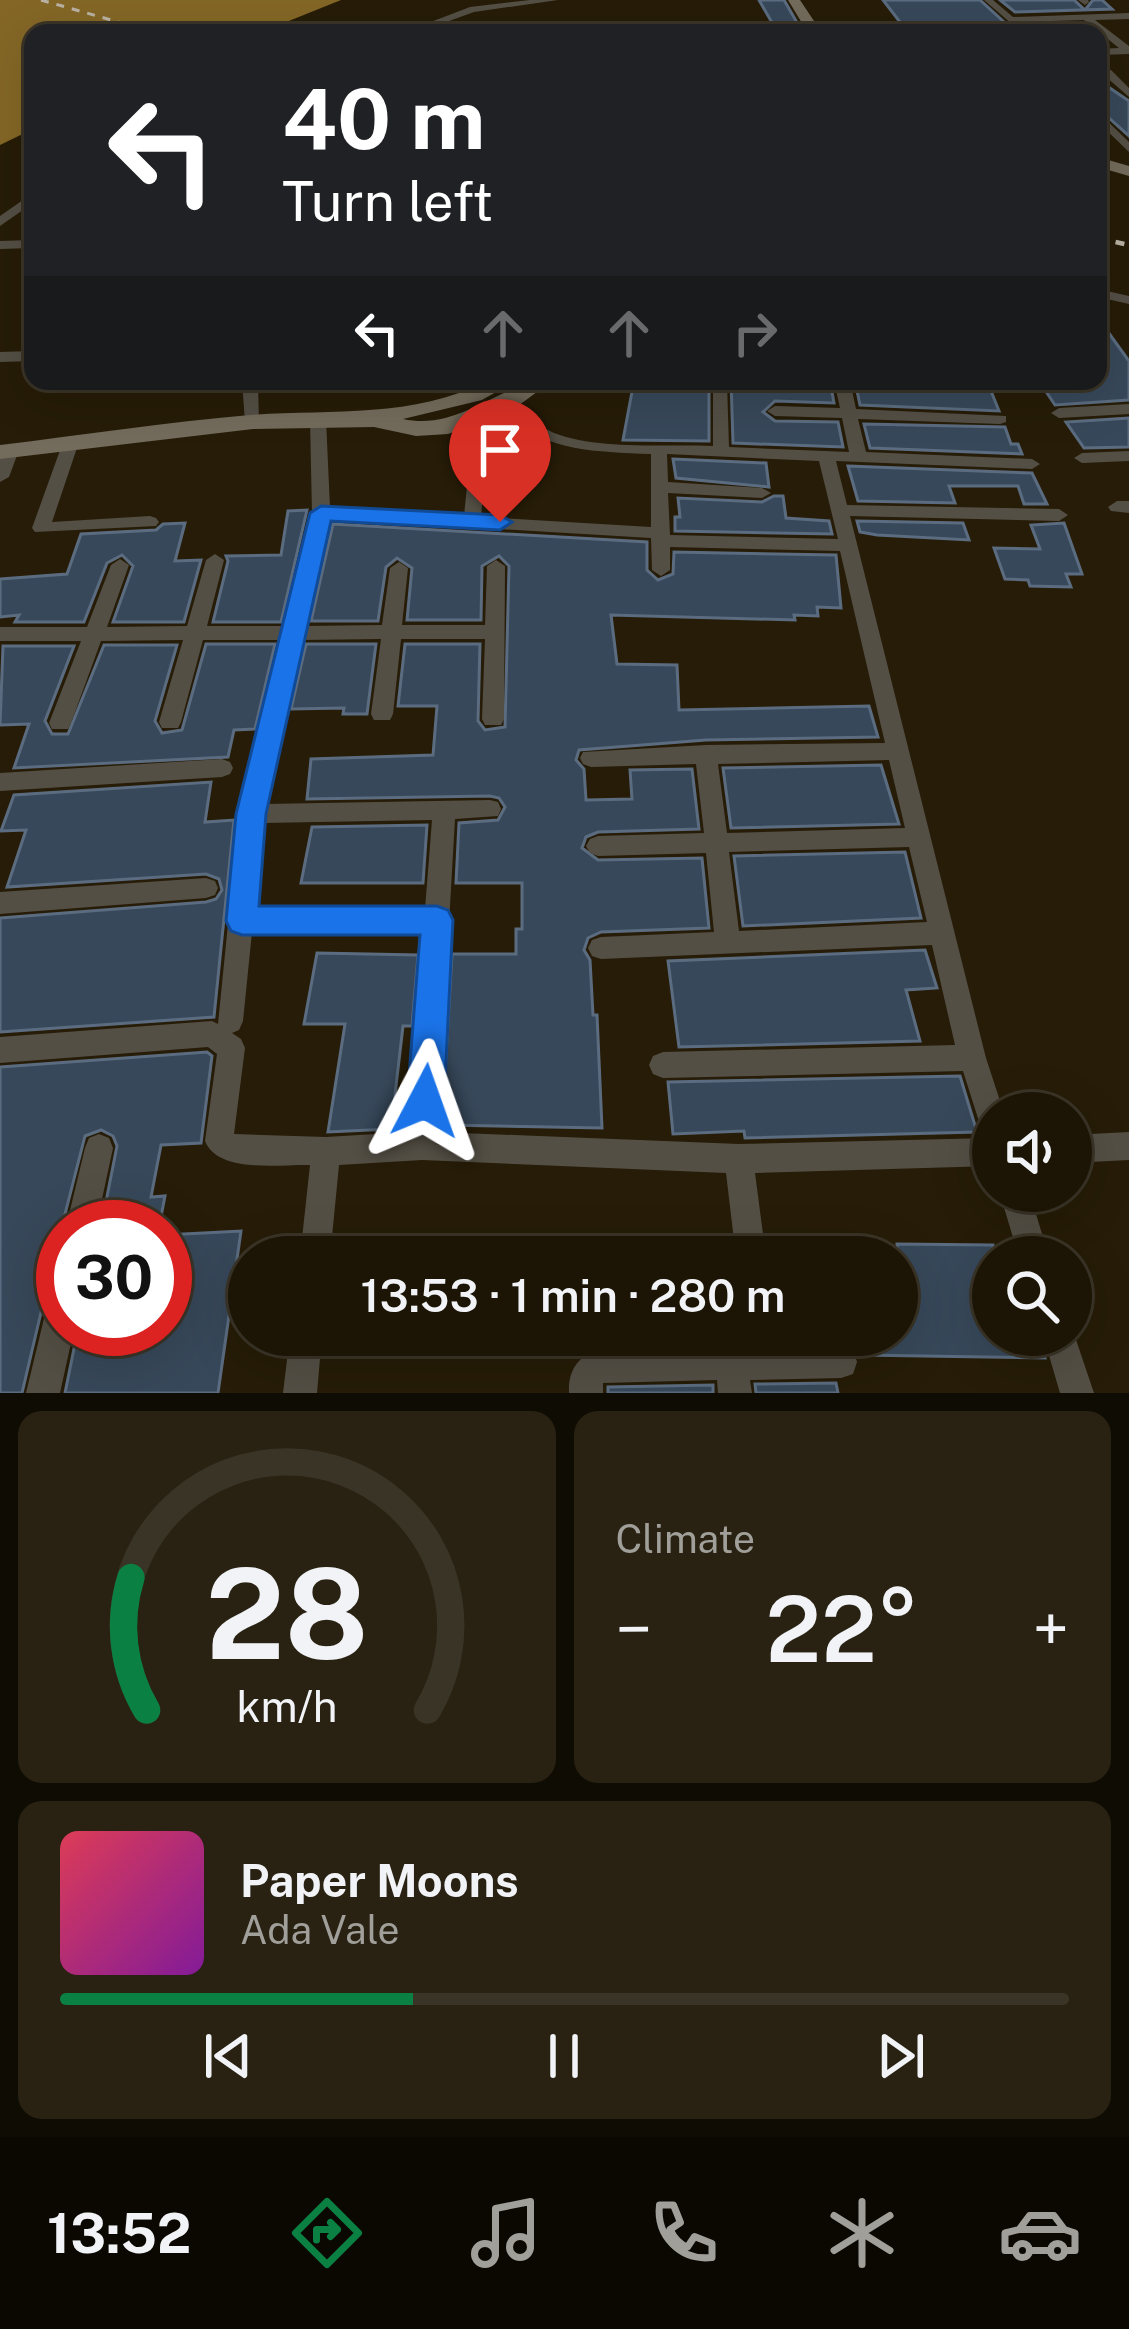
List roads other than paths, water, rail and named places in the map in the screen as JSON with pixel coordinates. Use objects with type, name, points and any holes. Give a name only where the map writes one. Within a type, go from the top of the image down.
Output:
[{"type":"street","points":[[432,24],[473,9],[554,0]]},
{"type":"street","points":[[988,0],[1015,24]]},
{"type":"street","points":[[1011,20],[1129,16]]},
{"type":"street","points":[[1086,17],[1095,24]]},
{"type":"street","points":[[1107,73],[1129,94]]},
{"type":"street","points":[[1107,117],[1114,117]]},
{"type":"street","points":[[1107,126],[1129,149]]},
{"type":"street","points":[[0,223],[24,204]]},
{"type":"street","points":[[251,390],[253,422]]},
{"type":"street","points":[[719,390],[721,452]]},
{"type":"street","points":[[843,390],[859,458]]},
{"type":"street","points":[[374,420],[416,406],[504,394],[562,442],[1032,464]]},
{"type":"street","points":[[0,477],[6,451],[253,422],[374,420],[416,430],[471,420],[504,394]]},
{"type":"street","points":[[1060,413],[1129,409]]},
{"type":"street","points":[[775,411],[1000,419]]},
{"type":"street","points":[[230,1021],[251,814],[321,513],[318,419]]},
{"type":"street","points":[[471,420],[479,447],[472,522]]},
{"type":"street","points":[[71,442],[41,528],[150,522]]},
{"type":"street","points":[[659,449],[661,570]]},
{"type":"street","points":[[1082,458],[1129,456]]},
{"type":"street","points":[[827,457],[983,1092]]},
{"type":"street","points":[[663,488],[762,493]]},
{"type":"street","points":[[840,510],[1059,514]]},
{"type":"street","points":[[321,513],[848,545]]},
{"type":"street","points":[[170,722],[215,560]]},
{"type":"street","points":[[60,723],[120,565]]},
{"type":"street","points":[[493,719],[496,566]]},
{"type":"street","points":[[382,714],[399,568]]},
{"type":"street","points":[[0,635],[493,632]]},
{"type":"street","points":[[591,758],[898,751]]},
{"type":"street","points":[[706,754],[728,943]]},
{"type":"street","points":[[0,782],[222,768]]},
{"type":"street","points":[[251,814],[490,809]]},
{"type":"street","points":[[422,1146],[444,810]]},
{"type":"street","points":[[598,845],[919,837]]},
{"type":"street","points":[[0,903],[206,888]]},
{"type":"street","points":[[242,921],[437,920]]},
{"type":"street","points":[[601,948],[942,933]]},
{"type":"street","points":[[0,1050],[212,1034],[231,1048],[219,1142],[230,1148],[326,1151],[422,1146],[739,1159],[972,1153]]},
{"type":"street","points":[[663,1065],[972,1058]]},
{"type":"street","points":[[1092,1148],[1129,1147]]},
{"type":"street","points":[[87,1200],[99,1148]]},
{"type":"street","points":[[316,1236],[326,1151]]},
{"type":"street","points":[[739,1159],[748,1236]]},
{"type":"street","points":[[43,1393],[52,1356]]},
{"type":"street","points":[[300,1393],[304,1356]]},
{"type":"street","points":[[1066,1356],[1077,1393]]},
{"type":"street","points":[[586,1393],[585,1380],[595,1367],[842,1361]]},
{"type":"railway","points":[[41,0],[125,24]]},
{"type":"railway","points":[[1107,240],[1129,245]]}]
